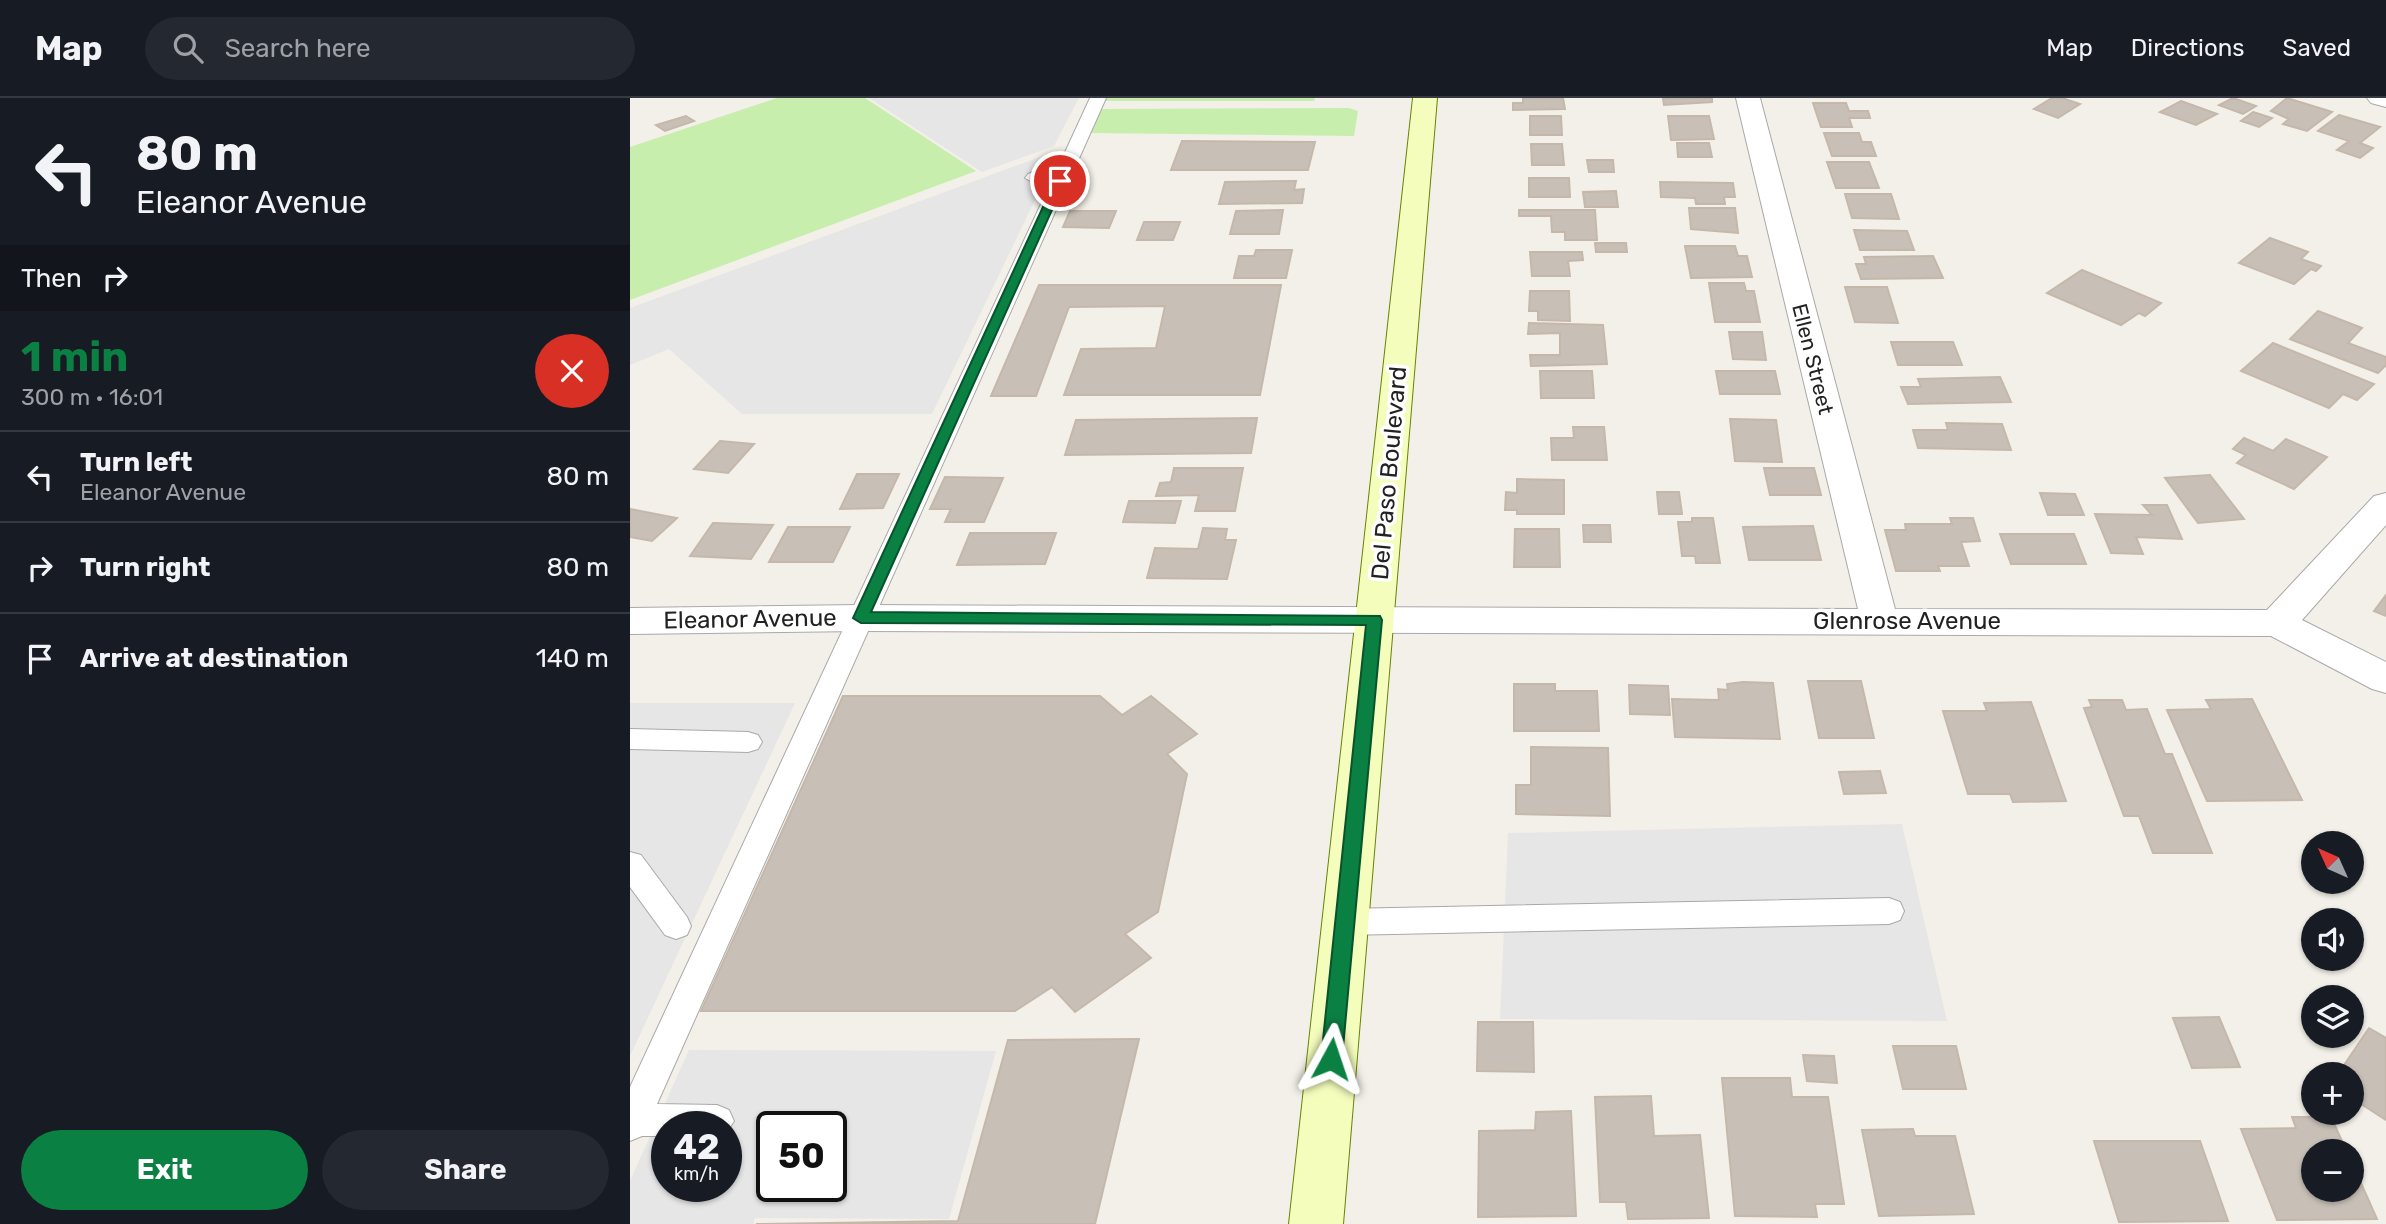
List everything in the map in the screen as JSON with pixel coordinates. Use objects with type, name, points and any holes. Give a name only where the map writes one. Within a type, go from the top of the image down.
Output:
[{"type":"main road","name":"Del Paso Boulevard","points":[[1316,1224],[1425,98]]},
{"type":"street","name":"Ellen Street","points":[[1748,98],[1880,621]]},
{"type":"street","points":[[2379,98],[2386,100]]},
{"type":"street","points":[[2386,504],[2277,624],[2386,679]]},
{"type":"street","name":"Eleanor Avenue","points":[[630,621],[861,618],[1374,620]]},
{"type":"street","name":"Glenrose Avenue","points":[[1374,620],[2277,624]]},
{"type":"lane","points":[[651,1122],[631,1122],[1098,98]]},
{"type":"lane","points":[[1034,178],[1068,164]]},
{"type":"lane","points":[[630,739],[748,742]]},
{"type":"lane","points":[[630,864],[676,926]]},
{"type":"lane","points":[[1344,922],[1889,911]]},
{"type":"green space","points":[[777,98],[865,98],[976,171],[630,300],[630,147]]},
{"type":"green space","points":[[1105,98],[1315,98],[1314,101],[1103,101]]},
{"type":"green space","points":[[1349,108],[1358,111],[1354,136],[1090,133],[1099,109]]},
{"type":"shaded area","points":[[869,98],[1079,98],[1054,146],[982,172]]},
{"type":"shaded area","points":[[1059,150],[932,414],[742,414],[669,349],[630,365],[630,308]]},
{"type":"shaded area","points":[[630,703],[795,703],[630,1056]]},
{"type":"shaded area","points":[[1902,824],[1947,1021],[1500,1019],[1508,833]]},
{"type":"shaded area","points":[[689,1050],[996,1051],[949,1219],[755,1218],[753,1224],[630,1224],[630,1181],[651,1134],[651,1202],[742,1202],[742,1111],[662,1111]]},
{"type":"building","points":[[1523,98],[1563,98],[1565,109],[1513,110],[1513,103],[1523,103]]},
{"type":"building","points":[[1663,98],[1712,98],[1712,102],[1664,105]]},
{"type":"building","points":[[2052,98],[2080,104],[2058,118],[2034,109]]},
{"type":"building","points":[[2233,98],[2256,106],[2243,114],[2219,105]]},
{"type":"building","points":[[2287,98],[2332,112],[2307,131],[2283,124],[2289,119],[2271,111]]},
{"type":"building","points":[[2181,101],[2217,114],[2196,125],[2160,112]]},
{"type":"building","points":[[1813,103],[1846,103],[1849,111],[1868,111],[1870,118],[1849,118],[1852,127],[1821,127]]},
{"type":"building","points":[[2253,112],[2272,118],[2259,127],[2241,121]]},
{"type":"building","points":[[2339,115],[2380,127],[2360,143],[2373,148],[2360,158],[2337,150],[2349,141],[2318,131]]},
{"type":"building","points":[[686,116],[694,121],[665,131],[656,125]]},
{"type":"building","points":[[1530,116],[1561,116],[1562,135],[1530,135]]},
{"type":"building","points":[[1668,116],[1709,116],[1714,139],[1671,140]]},
{"type":"building","points":[[1824,133],[1859,133],[1862,142],[1871,142],[1876,156],[1832,156]]},
{"type":"building","points":[[1182,141],[1315,142],[1308,170],[1171,170]]},
{"type":"building","points":[[1677,143],[1709,143],[1712,157],[1678,157]]},
{"type":"building","points":[[1531,144],[1562,144],[1564,165],[1532,165]]},
{"type":"building","points":[[1587,160],[1613,160],[1614,172],[1589,172]]},
{"type":"building","points":[[1827,162],[1869,162],[1879,188],[1836,188]]},
{"type":"building","points":[[1529,178],[1569,178],[1570,197],[1529,197]]},
{"type":"building","points":[[1296,181],[1294,190],[1304,189],[1302,203],[1219,204],[1225,182]]},
{"type":"building","points":[[1660,182],[1733,183],[1735,197],[1724,197],[1725,204],[1696,204],[1695,198],[1661,197]]},
{"type":"building","points":[[1616,191],[1618,207],[1585,207],[1583,192]]},
{"type":"building","points":[[1845,194],[1891,194],[1899,219],[1852,218]]},
{"type":"building","points":[[1689,208],[1735,208],[1738,233],[1691,229]]},
{"type":"building","points":[[1283,210],[1279,234],[1230,234],[1236,211]]},
{"type":"building","points":[[1519,210],[1595,210],[1597,240],[1565,240],[1565,232],[1552,232],[1551,216],[1519,216]]},
{"type":"building","points":[[1070,211],[1116,211],[1109,228],[1063,227]]},
{"type":"building","points":[[1144,222],[1180,222],[1173,240],[1137,240]]},
{"type":"building","points":[[1854,230],[1907,231],[1914,250],[1860,250]]},
{"type":"building","points":[[2270,238],[2308,252],[2301,259],[2321,266],[2316,271],[2311,269],[2294,284],[2239,263]]},
{"type":"building","points":[[1595,243],[1626,243],[1627,252],[1596,252]]},
{"type":"building","points":[[1685,246],[1735,246],[1738,256],[1747,256],[1752,277],[1691,278]]},
{"type":"building","points":[[1256,250],[1292,250],[1286,278],[1234,278],[1239,256],[1254,256]]},
{"type":"building","points":[[1530,252],[1582,252],[1583,260],[1568,261],[1570,276],[1532,276]]},
{"type":"building","points":[[1933,256],[1943,278],[1861,279],[1856,264],[1866,264],[1864,257]]},
{"type":"building","points":[[2082,270],[2161,303],[2145,316],[2139,313],[2121,325],[2047,293]]},
{"type":"building","points":[[1709,283],[1744,283],[1746,291],[1754,291],[1760,322],[1715,322]]},
{"type":"building","points":[[1039,285],[1281,285],[1260,395],[1064,395],[1081,349],[1156,348],[1165,306],[1069,307],[1036,396],[991,396]]},
{"type":"building","points":[[1845,287],[1887,287],[1898,323],[1855,322]]},
{"type":"building","points":[[1530,291],[1569,291],[1570,321],[1538,320],[1538,311],[1529,311]]},
{"type":"building","points":[[2318,311],[2362,328],[2348,343],[2386,357],[2386,365],[2378,373],[2290,339]]},
{"type":"building","points":[[1529,323],[1603,325],[1607,364],[1531,366],[1530,355],[1560,355],[1560,333],[1528,334]]},
{"type":"building","points":[[1729,332],[1762,332],[1766,360],[1733,359]]},
{"type":"building","points":[[1891,342],[1953,342],[1962,365],[1898,365]]},
{"type":"building","points":[[2273,343],[2374,384],[2357,400],[2343,394],[2329,408],[2241,371]]},
{"type":"building","points":[[1540,371],[1592,371],[1594,398],[1541,398]]},
{"type":"building","points":[[1716,371],[1775,371],[1780,394],[1720,394]]},
{"type":"building","points":[[2000,377],[2011,402],[1908,404],[1901,387],[1921,387],[1918,379]]},
{"type":"building","points":[[1257,418],[1251,453],[1065,455],[1076,420]]},
{"type":"building","points":[[1730,419],[1776,420],[1782,462],[1735,461]]},
{"type":"building","points":[[1946,423],[2002,424],[2011,450],[1918,448],[1913,430],[1948,430]]},
{"type":"building","points":[[1573,427],[1604,427],[1607,460],[1552,460],[1551,438],[1574,438]]},
{"type":"building","points":[[2244,438],[2273,451],[2286,439],[2327,457],[2294,489],[2237,463],[2246,455],[2233,449]]},
{"type":"building","points":[[720,441],[754,444],[728,473],[694,469]]},
{"type":"building","points":[[1174,468],[1243,468],[1235,511],[1195,511],[1199,495],[1156,496],[1160,483],[1171,482]]},
{"type":"building","points":[[1764,468],[1814,468],[1821,495],[1770,495]]},
{"type":"building","points":[[857,474],[899,474],[883,508],[840,509]]},
{"type":"building","points":[[2210,475],[2244,519],[2198,523],[2165,478]]},
{"type":"building","points":[[945,477],[1003,478],[984,522],[945,522],[951,509],[930,509]]},
{"type":"building","points":[[1517,479],[1564,480],[1564,514],[1517,514],[1517,510],[1505,510],[1506,492],[1517,493]]},
{"type":"building","points":[[1657,492],[1679,492],[1682,514],[1659,514]]},
{"type":"building","points":[[2040,493],[2075,494],[2084,515],[2048,515]]},
{"type":"building","points":[[1129,501],[1181,501],[1175,523],[1123,522]]},
{"type":"building","points":[[2143,505],[2167,505],[2182,539],[2136,537],[2143,554],[2111,553],[2095,514],[2152,515]]},
{"type":"building","points":[[630,509],[677,518],[652,541],[630,537]]},
{"type":"building","points":[[1692,518],[1713,518],[1720,563],[1696,563],[1695,556],[1682,556],[1678,522],[1692,522]]},
{"type":"building","points":[[1950,518],[1973,518],[1980,541],[1961,542],[1969,566],[1938,566],[1940,571],[1896,571],[1885,530],[1906,530],[1905,524],[1952,524]]},
{"type":"building","points":[[713,523],[773,525],[751,559],[690,556]]},
{"type":"building","points":[[1583,525],[1610,525],[1611,542],[1584,542]]},
{"type":"building","points":[[1813,526],[1821,560],[1749,560],[1743,527]]},
{"type":"building","points":[[788,527],[850,527],[833,562],[769,562]]},
{"type":"building","points":[[1203,528],[1227,529],[1225,540],[1236,540],[1227,579],[1147,578],[1155,548],[1198,549]]},
{"type":"building","points":[[1515,529],[1559,529],[1560,567],[1514,567]]},
{"type":"building","points":[[970,533],[1056,533],[1045,564],[957,565]]},
{"type":"building","points":[[2000,534],[2074,534],[2086,564],[2011,564]]},
{"type":"building","points":[[2386,595],[2386,616],[2374,611]]},
{"type":"building","points":[[1808,681],[1861,681],[1874,738],[1819,738]]},
{"type":"building","points":[[1773,683],[1780,739],[1675,737],[1672,699],[1719,700],[1718,689],[1728,690],[1727,684]]},
{"type":"building","points":[[1514,684],[1555,684],[1555,691],[1597,691],[1599,731],[1514,731]]},
{"type":"building","points":[[1629,685],[1668,686],[1670,715],[1630,714]]},
{"type":"building","points":[[843,696],[1100,696],[1122,715],[1151,696],[1197,734],[1167,754],[1187,774],[1158,912],[1125,934],[1151,958],[1075,1012],[1052,987],[1015,1011],[701,1011]]},
{"type":"building","points":[[2252,699],[2302,800],[2207,801],[2167,710],[2211,709],[2206,700]]},
{"type":"building","points":[[2089,700],[2122,700],[2126,710],[2147,709],[2165,754],[2172,754],[2212,853],[2153,853],[2139,816],[2124,816],[2084,708],[2092,707]]},
{"type":"building","points":[[2031,702],[2066,801],[2013,802],[2010,794],[1968,794],[1943,711],[1987,711],[1984,703]]},
{"type":"building","points":[[1531,747],[1608,748],[1610,816],[1516,814],[1516,785],[1531,785]]},
{"type":"building","points":[[1880,771],[1886,793],[1844,794],[1839,772]]},
{"type":"building","points":[[2219,1017],[2240,1067],[2192,1068],[2173,1018]]},
{"type":"building","points":[[1478,1022],[1533,1022],[1534,1072],[1477,1071]]},
{"type":"building","points":[[2369,1028],[2386,1038],[2386,1120],[2364,1106],[2364,1062],[2346,1062],[2356,1048],[2364,1048],[2364,1035]]},
{"type":"building","points":[[1139,1039],[1095,1224],[756,1224],[958,1221],[1008,1040]]},
{"type":"building","points":[[1893,1046],[1956,1046],[1966,1089],[1903,1089]]},
{"type":"building","points":[[1803,1055],[1834,1056],[1837,1083],[1807,1081]]},
{"type":"building","points":[[1722,1078],[1790,1078],[1792,1097],[1828,1097],[1844,1204],[1815,1204],[1817,1217],[1735,1216]]},
{"type":"building","points":[[1651,1096],[1654,1136],[1700,1135],[1709,1218],[1628,1219],[1626,1202],[1600,1202],[1595,1097]]},
{"type":"building","points":[[1571,1111],[1576,1216],[1478,1217],[1479,1131],[1535,1130],[1536,1112]]},
{"type":"building","points":[[2292,1117],[2301,1117],[2301,1125],[2335,1125],[2341,1139],[2301,1139],[2301,1202],[2364,1202],[2364,1190],[2377,1219],[2277,1220],[2241,1129],[2296,1128]]},
{"type":"building","points":[[1913,1129],[1915,1136],[1955,1136],[1974,1214],[1879,1216],[1862,1130]]},
{"type":"building","points":[[2094,1141],[2200,1141],[2228,1221],[2119,1222]]},
{"type":"route","points":[[1060,181],[861,618],[1374,620],[1331,1059]]}]
